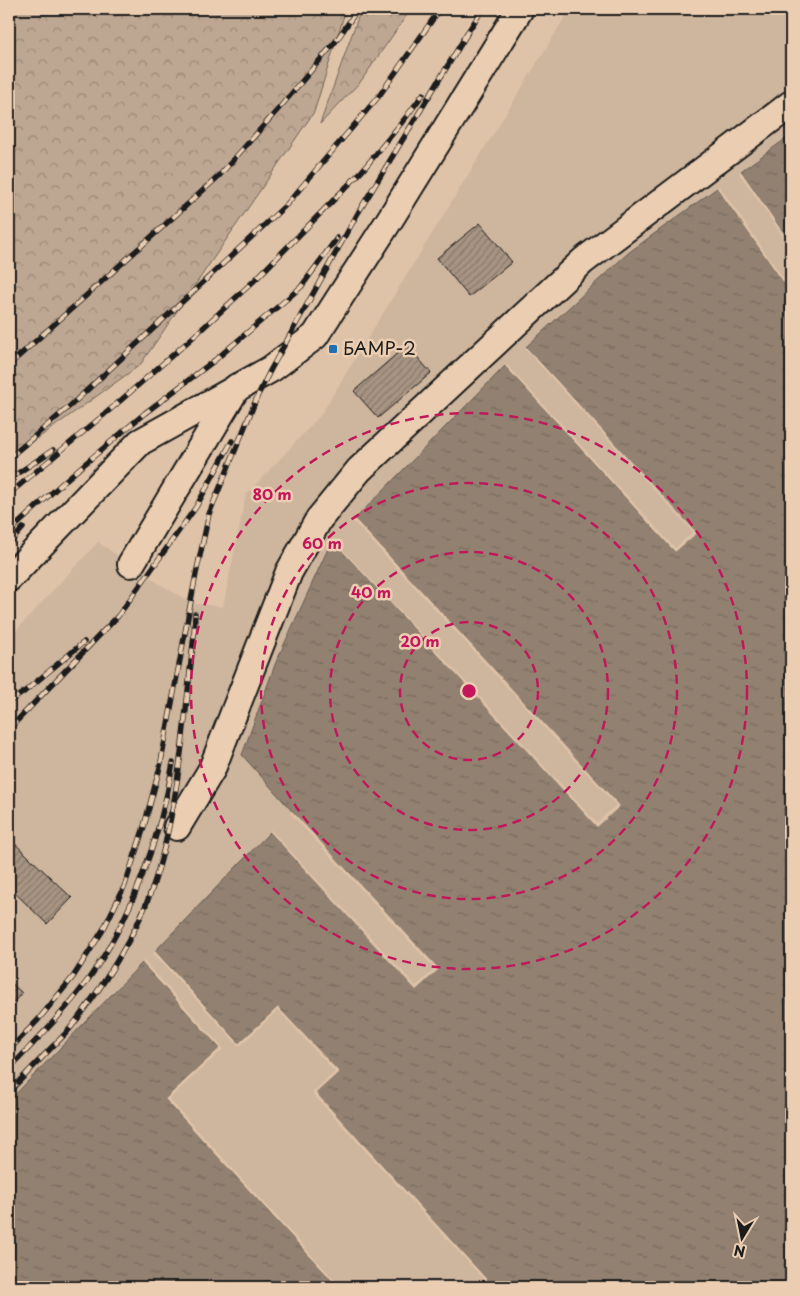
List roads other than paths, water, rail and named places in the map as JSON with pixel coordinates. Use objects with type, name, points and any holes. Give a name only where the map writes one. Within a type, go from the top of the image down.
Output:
[{"type":"street","points":[[9,578],[140,442],[237,386],[271,369],[315,336],[387,224],[520,9]]},
{"type":"street","points":[[177,827],[212,769],[289,572],[319,519],[359,470],[583,261],[791,104]]},
{"type":"street","points":[[131,564],[237,386]]},
{"type":"water","points":[[791,135],[791,244],[741,171]]},
{"type":"water","points":[[717,188],[791,293],[791,1287],[494,1287],[315,1093],[338,1072],[278,1007],[239,1043],[155,951],[270,832],[416,989],[438,969],[242,755],[276,662],[332,540],[597,826],[619,806],[355,519],[505,366],[675,552],[696,533],[526,347],[628,253]]},
{"type":"water","points":[[142,963],[220,1048],[165,1099],[338,1287],[9,1287],[9,1101]]},
{"type":"railway","points":[[9,365],[219,176],[336,41],[358,9]]},
{"type":"railway","points":[[9,458],[70,406],[287,204],[379,96],[440,9]]},
{"type":"railway","points":[[463,39],[483,9]]},
{"type":"railway","points":[[9,1050],[38,1020],[73,977],[103,930],[125,885],[143,830],[160,767],[209,514],[258,395],[358,213],[467,34]]},
{"type":"railway","points":[[9,494],[112,408],[256,279],[362,171],[423,94]]},
{"type":"railway","points":[[9,532],[68,478],[145,413],[215,360],[301,287],[337,238]]},
{"type":"railway","points":[[9,729],[118,616],[196,507],[232,441]]},
{"type":"railway","points":[[9,479],[53,450]]},
{"type":"railway","points":[[9,544],[23,528]]},
{"type":"railway","points":[[9,1092],[67,1032],[83,1011],[128,943],[145,907],[161,858],[175,795],[184,731],[195,614]]},
{"type":"railway","points":[[9,702],[24,692],[84,642]]},
{"type":"railway","points":[[9,1069],[78,993],[103,957],[117,932],[130,905],[152,848],[168,791],[173,763]]},
{"type":"place","name":"БАМР-2","points":[[333,349]]}]
